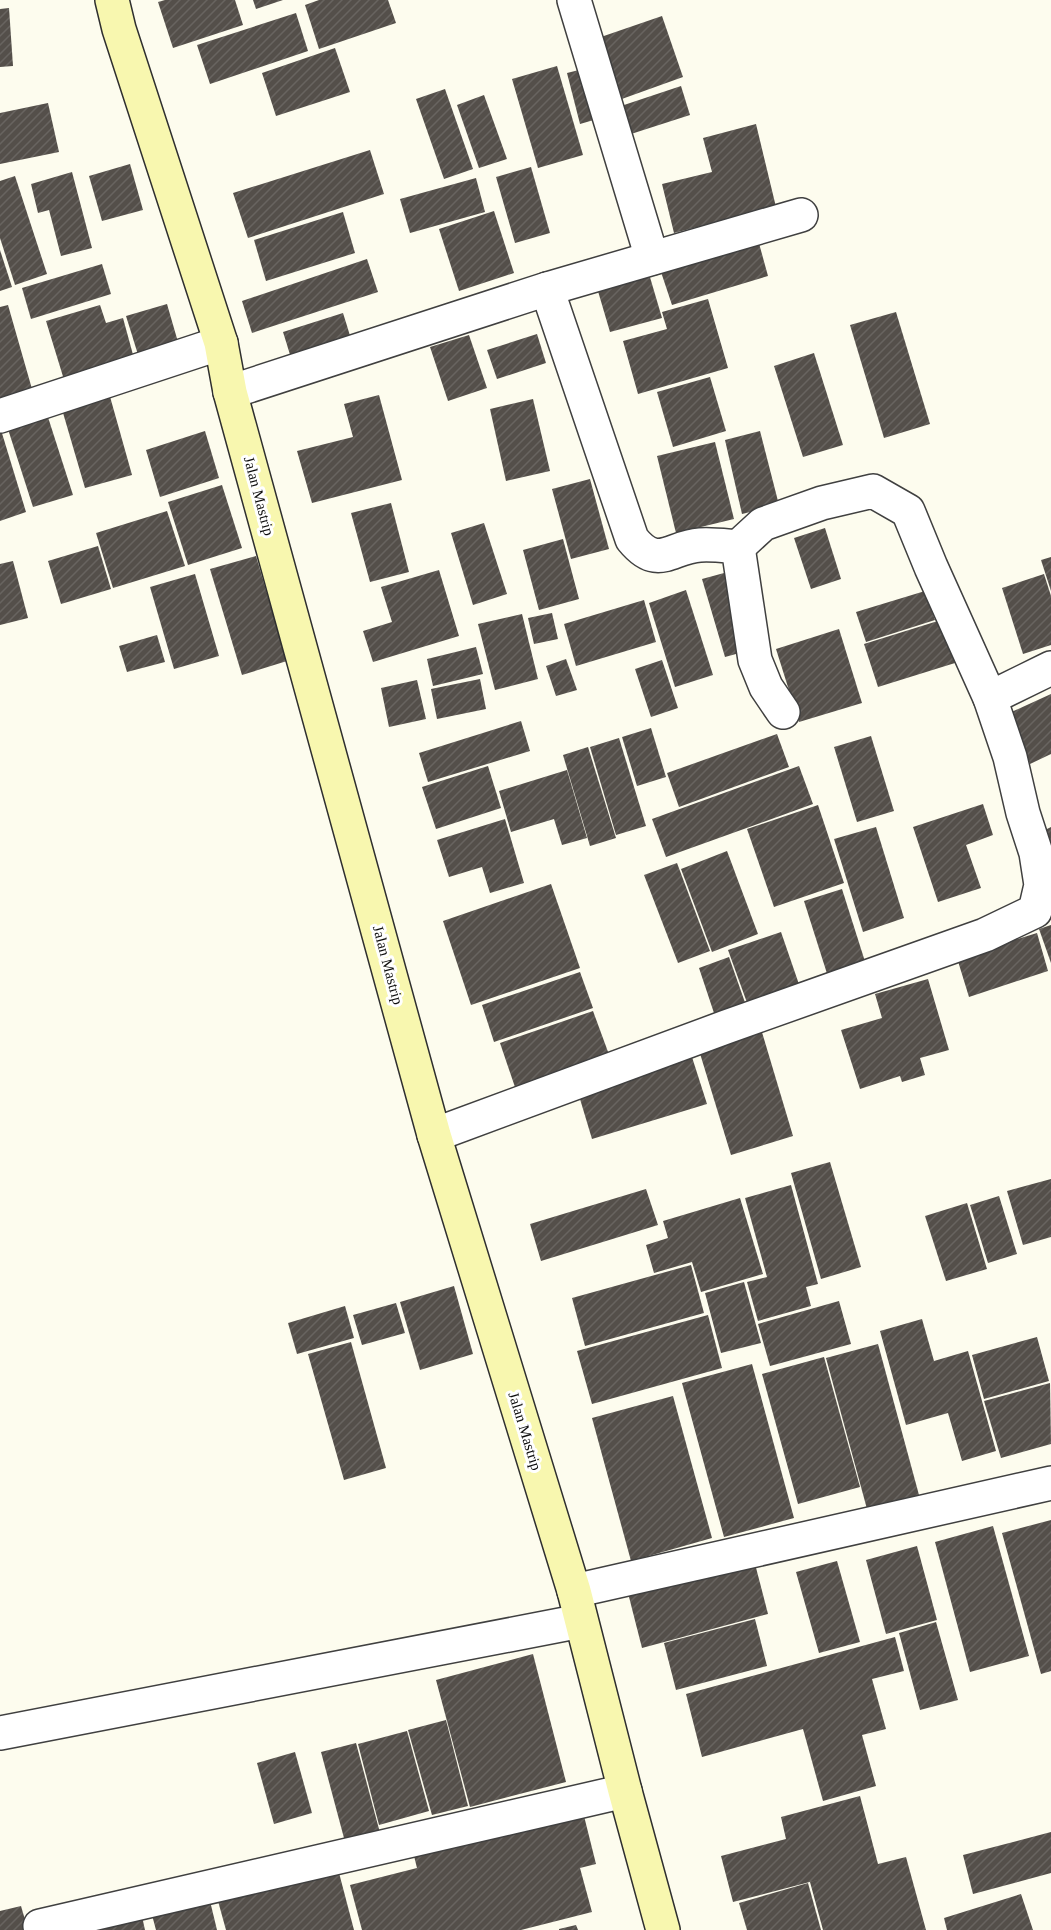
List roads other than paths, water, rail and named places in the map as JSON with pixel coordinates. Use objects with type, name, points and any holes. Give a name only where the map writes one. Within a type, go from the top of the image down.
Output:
[{"type":"main road","name":"Jalan Mastrip","points":[[112,0],[119,29],[221,344],[230,392],[434,1135],[578,1606],[624,1791],[663,1930]]},
{"type":"street","points":[[573,0],[652,258]]},
{"type":"street","points":[[230,392],[547,289],[801,215]]},
{"type":"street","points":[[434,1135],[715,1031],[985,935],[1035,911],[1041,885],[1036,853],[1023,813],[1010,757],[990,698],[930,567],[908,511],[873,491],[822,503],[763,524],[738,547],[699,545],[660,556],[642,552],[632,540],[547,289]]},
{"type":"street","points":[[0,416],[221,344]]},
{"type":"street","points":[[738,547],[755,660],[765,687],[783,712]]},
{"type":"street","points":[[990,698],[1051,668]]},
{"type":"street","points":[[0,1733],[578,1606],[1051,1483]]},
{"type":"street","points":[[40,1926],[624,1791]]}]
